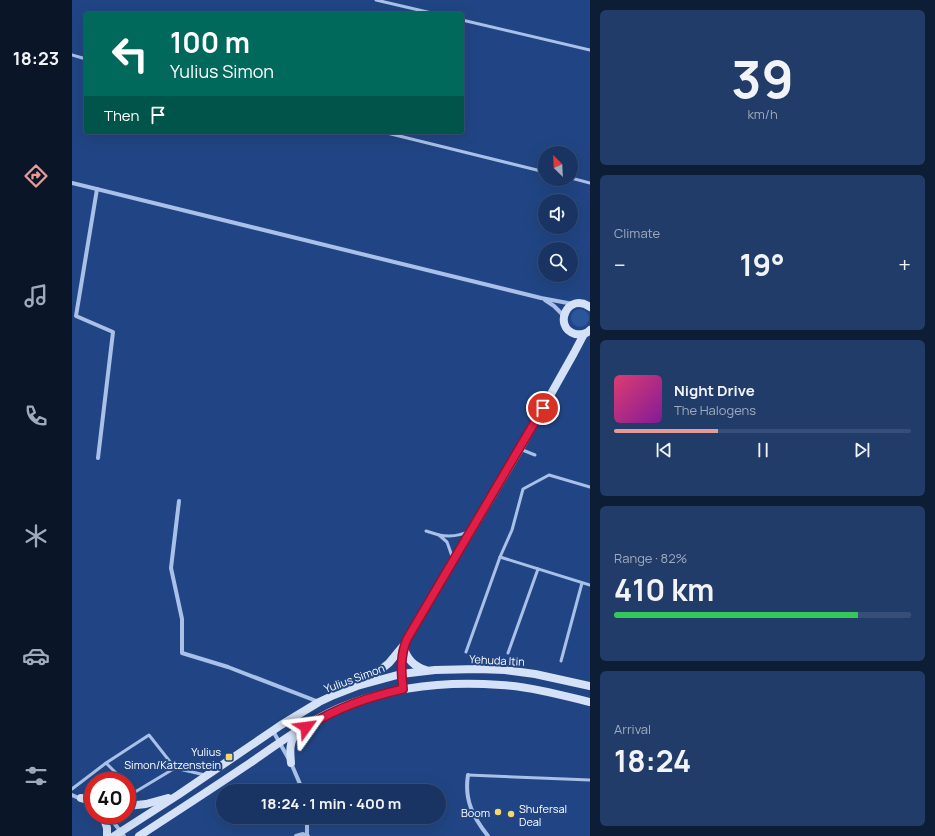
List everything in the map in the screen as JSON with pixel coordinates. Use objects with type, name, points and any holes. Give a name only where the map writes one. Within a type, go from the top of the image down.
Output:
[{"type":"street","points":[[72,183],[541,298],[574,304],[587,303]]},
{"type":"street","points":[[97,189],[76,316],[113,332],[98,458]]},
{"type":"street","points":[[541,298],[554,306],[564,317]]},
{"type":"street","points":[[574,304],[568,308],[564,317],[564,322],[570,331],[574,344],[574,353]]},
{"type":"street","points":[[570,331],[574,334],[587,332]]},
{"type":"street","name":"Yulius Simon","points":[[139,836],[296,732],[324,716],[351,704],[403,689],[401,658],[407,639],[520,449],[587,332]]},
{"type":"street","points":[[179,501],[171,568],[182,619],[182,653],[228,667],[319,702]]},
{"type":"street","points":[[357,686],[379,672],[389,663],[407,639]]},
{"type":"street","points":[[404,647],[407,655],[416,666],[427,670],[435,670]]},
{"type":"street","name":"Yehuda Itin","points":[[401,674],[435,670],[505,670],[535,674],[590,686]]},
{"type":"street","name":"Yulius Simon","points":[[119,832],[319,702],[357,686],[401,674]]},
{"type":"street","points":[[403,689],[436,685],[501,685],[528,688],[590,702]]},
{"type":"street","points":[[273,731],[291,763],[300,784]]},
{"type":"street","points":[[291,763],[290,746],[296,732]]},
{"type":"street","points":[[468,775],[467,784],[469,805],[480,826],[488,836]]},
{"type":"street","points":[[136,805],[178,795]]},
{"type":"street","points":[[72,796],[84,799]]},
{"type":"street","points":[[106,824],[106,836]]},
{"type":"street","points":[[296,836],[303,834],[308,836],[307,824]]},
{"type":"lane","points":[[376,0],[427,12]]},
{"type":"lane","points":[[464,20],[590,50]]},
{"type":"lane","points":[[72,56],[84,59]]},
{"type":"lane","points":[[391,134],[538,170]]},
{"type":"lane","points":[[578,180],[590,183]]},
{"type":"lane","points":[[520,449],[535,455]]},
{"type":"lane","points":[[466,652],[500,557],[512,530],[523,489],[549,475],[590,487]]},
{"type":"lane","points":[[426,531],[439,535],[451,536],[459,535],[473,527]]},
{"type":"lane","points":[[439,535],[447,542],[453,561]]},
{"type":"lane","points":[[500,557],[590,585]]},
{"type":"lane","points":[[508,653],[538,569]]},
{"type":"lane","points":[[561,661],[582,583]]},
{"type":"lane","points":[[72,789],[106,763],[149,735],[176,768],[207,776]]},
{"type":"lane","points":[[106,763],[115,772]]},
{"type":"lane","points":[[136,791],[176,768]]},
{"type":"lane","points":[[468,775],[590,780]]},
{"type":"shaded area","points":[[576,309],[584,309],[589,314],[587,325],[584,327],[576,327],[571,322],[571,314]]},
{"type":"place","name":"Yulius Simon/Katzenstein","points":[[229,757]]},
{"type":"place","name":"Boom","points":[[498,812]]},
{"type":"place","name":"Shufersal Deal","points":[[511,814]]},
{"type":"route","points":[[306,727],[337,709],[372,697],[403,689],[401,658],[407,639],[543,408]]}]
